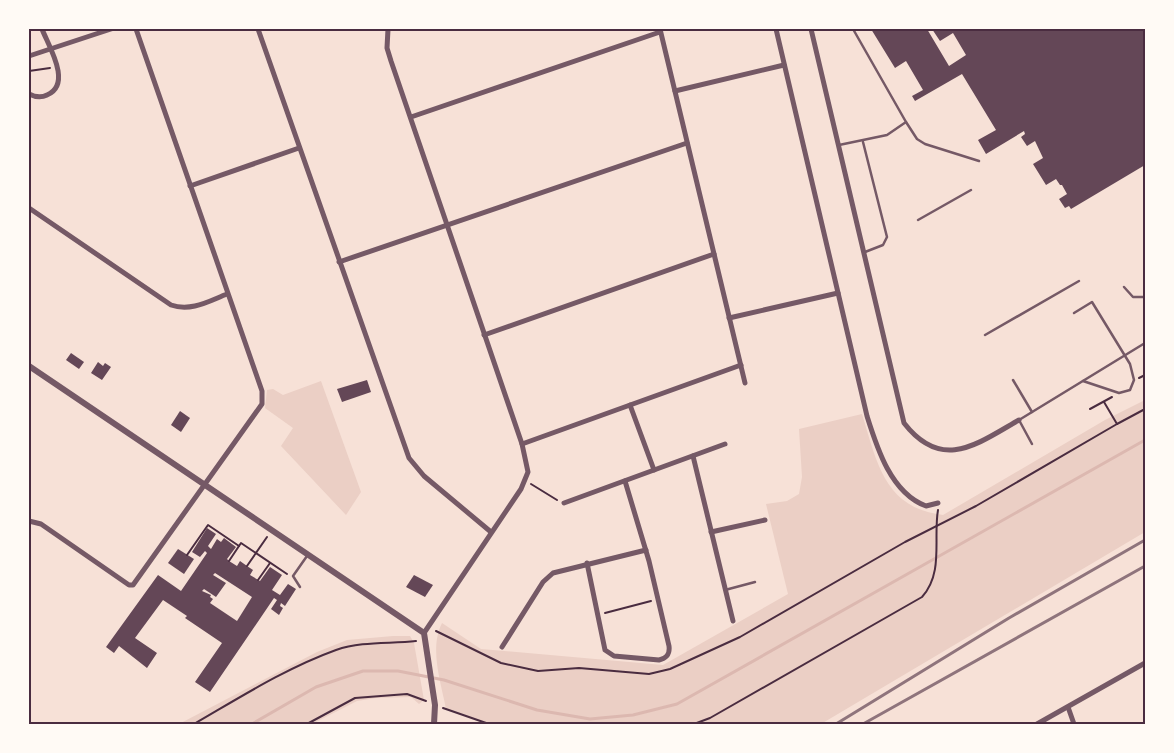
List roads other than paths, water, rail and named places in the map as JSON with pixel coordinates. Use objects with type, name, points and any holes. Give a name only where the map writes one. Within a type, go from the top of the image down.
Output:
[{"type":"street","points":[[29,94],[39,97],[54,91],[59,78],[42,29]]},
{"type":"street","points":[[29,56],[111,29]]},
{"type":"street","points":[[29,521],[41,524],[129,585],[134,584],[261,407],[263,400],[262,391],[136,29]]},
{"type":"street","points":[[258,29],[409,458],[424,476],[491,532]]},
{"type":"street","points":[[388,29],[387,48],[522,444],[528,472],[526,480],[424,633],[435,705],[434,724]]},
{"type":"street","points":[[776,29],[867,416],[880,455],[887,470],[911,496],[926,506],[938,503]]},
{"type":"street","points":[[811,29],[904,423],[911,432],[928,445],[946,450],[960,450],[973,446],[1019,420]]},
{"type":"street","points":[[411,117],[660,30],[745,382]]},
{"type":"street","points":[[675,91],[784,64]]},
{"type":"street","points":[[339,262],[687,143]]},
{"type":"street","points":[[190,186],[299,148]]},
{"type":"street","points":[[29,208],[172,305],[179,308],[193,307],[228,294]]},
{"type":"street","points":[[484,335],[714,254]]},
{"type":"street","points":[[729,318],[838,292]]},
{"type":"street","points":[[522,444],[740,365]]},
{"type":"street","points":[[29,366],[424,633]]},
{"type":"street","points":[[630,405],[654,470]]},
{"type":"street","points":[[564,503],[725,444]]},
{"type":"street","points":[[693,456],[733,621]]},
{"type":"street","points":[[587,563],[602,643],[608,653],[614,656],[663,659],[668,655],[670,650],[646,550],[625,481]]},
{"type":"street","points":[[711,532],[765,520]]},
{"type":"street","points":[[502,647],[548,577],[560,570],[646,550]]},
{"type":"street","points":[[1037,724],[1145,663]]},
{"type":"street","points":[[1068,707],[1074,724]]},
{"type":"lane","points":[[853,29],[917,139],[925,144],[979,161]]},
{"type":"lane","points":[[839,145],[887,135],[906,122]]},
{"type":"lane","points":[[863,141],[887,238],[883,245],[863,252]]},
{"type":"lane","points":[[918,220],[971,190]]},
{"type":"lane","points":[[984,335],[1079,281]]},
{"type":"lane","points":[[1124,287],[1133,297],[1145,297]]},
{"type":"lane","points":[[1074,313],[1092,302],[1132,368],[1134,380],[1130,390],[1119,394],[1083,380]]},
{"type":"lane","points":[[1032,444],[1019,420],[1145,343]]},
{"type":"lane","points":[[1013,380],[1032,412]]},
{"type":"lane","points":[[300,588],[293,576],[308,555]]},
{"type":"lane","points":[[725,590],[755,582]]},
{"type":"waterway","points":[[252,724],[316,687],[363,671],[398,671],[444,680],[537,710],[590,719],[633,715],[677,704],[1145,440]]},
{"type":"railway","points":[[836,724],[1009,618],[1145,540]]},
{"type":"railway","points":[[863,724],[1145,566]]}]
